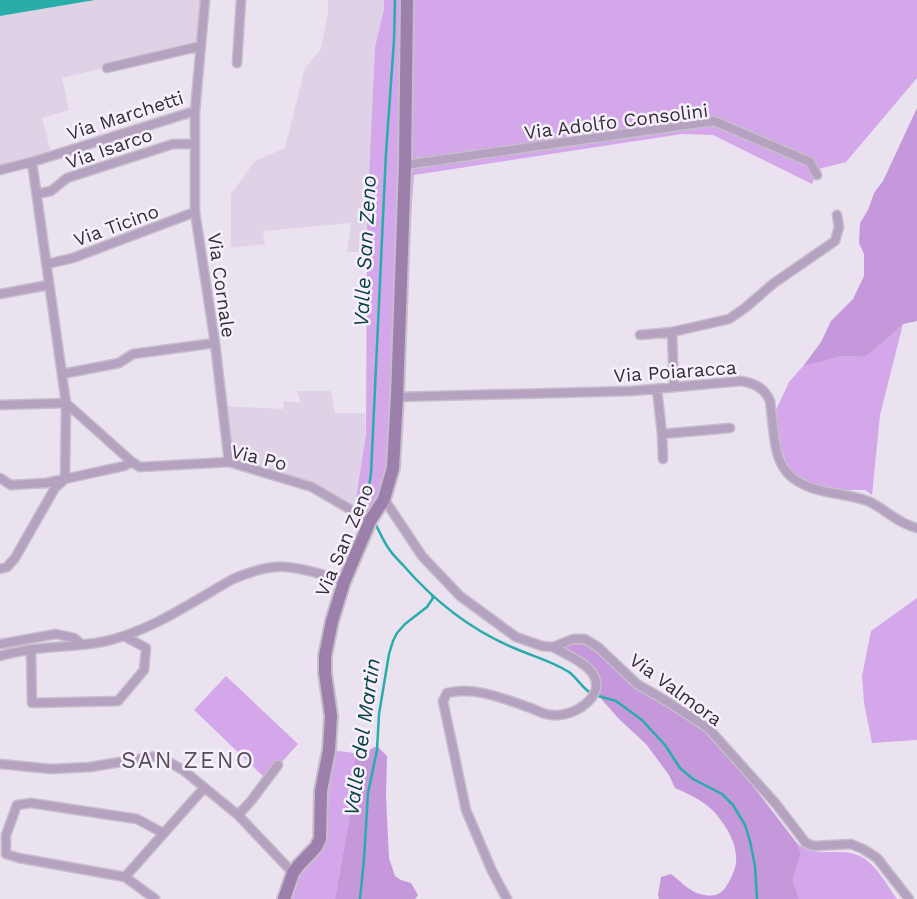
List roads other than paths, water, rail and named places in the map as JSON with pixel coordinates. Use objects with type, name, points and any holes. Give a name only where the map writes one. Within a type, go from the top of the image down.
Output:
[{"type":"street","name":"Via Marchetti","points":[[0,170],[195,111],[205,0]]},
{"type":"street","points":[[237,63],[241,0]]},
{"type":"street","name":"Via San Zeno","points":[[284,899],[293,873],[320,839],[321,791],[329,750],[331,716],[325,656],[331,621],[370,520],[384,499],[393,468],[405,165],[407,0]]},
{"type":"street","points":[[107,68],[201,46]]},
{"type":"street","name":"Via Cornale","points":[[195,111],[195,212],[215,343],[229,462]]},
{"type":"street","name":"Via Adolfo Consolini","points":[[405,165],[713,121],[810,162],[817,175]]},
{"type":"street","name":"Via Isarco","points":[[37,194],[51,191],[67,178],[146,152],[173,144],[195,144]]},
{"type":"street","points":[[0,569],[7,567],[15,558],[55,488],[65,479],[66,402],[32,162]]},
{"type":"street","name":"Via Ticino","points":[[47,264],[74,258],[195,212]]},
{"type":"street","points":[[640,335],[672,332],[729,319],[835,241],[839,227],[837,215]]},
{"type":"street","points":[[0,294],[48,285]]},
{"type":"street","points":[[672,332],[674,387]]},
{"type":"street","points":[[62,374],[119,363],[133,354],[215,343]]},
{"type":"street","name":"Via Poiaracca","points":[[397,397],[657,389],[741,381],[753,383],[767,393],[779,461],[784,471],[797,483],[868,501],[909,526],[917,528]]},
{"type":"street","points":[[657,389],[663,459]]},
{"type":"street","points":[[0,405],[66,402],[132,462]]},
{"type":"street","points":[[662,434],[730,428]]},
{"type":"street","name":"Via Po","points":[[0,478],[11,485],[46,483],[132,462],[140,467],[229,462],[312,487],[370,520]]},
{"type":"street","name":"Via Valmora","points":[[384,499],[422,556],[460,596],[516,638],[553,648],[573,639],[585,639],[598,647],[637,684],[708,728],[776,804],[806,843],[814,846],[851,844],[863,849],[877,858],[909,899]]},
{"type":"street","points":[[0,656],[31,649],[81,645],[138,632],[242,575],[275,567],[307,571],[345,582]]},
{"type":"street","points":[[0,644],[57,635],[74,638],[81,645]]},
{"type":"street","points":[[31,649],[32,703],[118,701],[144,670],[146,648],[124,636]]},
{"type":"street","points":[[507,899],[466,810],[443,701],[447,693],[460,690],[485,694],[552,716],[569,714],[585,705],[596,692],[596,677],[589,669],[553,648]]},
{"type":"street","points":[[0,764],[51,769],[90,767],[158,756],[183,770],[238,815],[293,873]]},
{"type":"street","points":[[238,815],[278,765]]},
{"type":"street","points":[[125,877],[204,788]]},
{"type":"street","points":[[155,899],[125,877],[6,854],[6,835],[17,805],[31,803],[137,819],[163,834]]},
{"type":"waterway","name":"Valle San Zeno","points":[[366,503],[371,474],[395,0]]},
{"type":"waterway","name":"Valle San Zeno","points":[[376,525],[396,557],[427,591],[454,613],[498,641],[562,668],[592,694]]},
{"type":"waterway","name":"Valle del Martin","points":[[360,899],[368,793],[377,750],[379,714],[389,654],[397,633],[427,607],[432,595]]},
{"type":"waterway","name":"Valle San Zeno","points":[[595,695],[616,701],[642,720],[665,745],[680,768],[693,779],[722,794],[733,805],[745,825],[750,841],[757,899]]},
{"type":"district","name":"SAN ZENO","points":[[188,760]]}]
